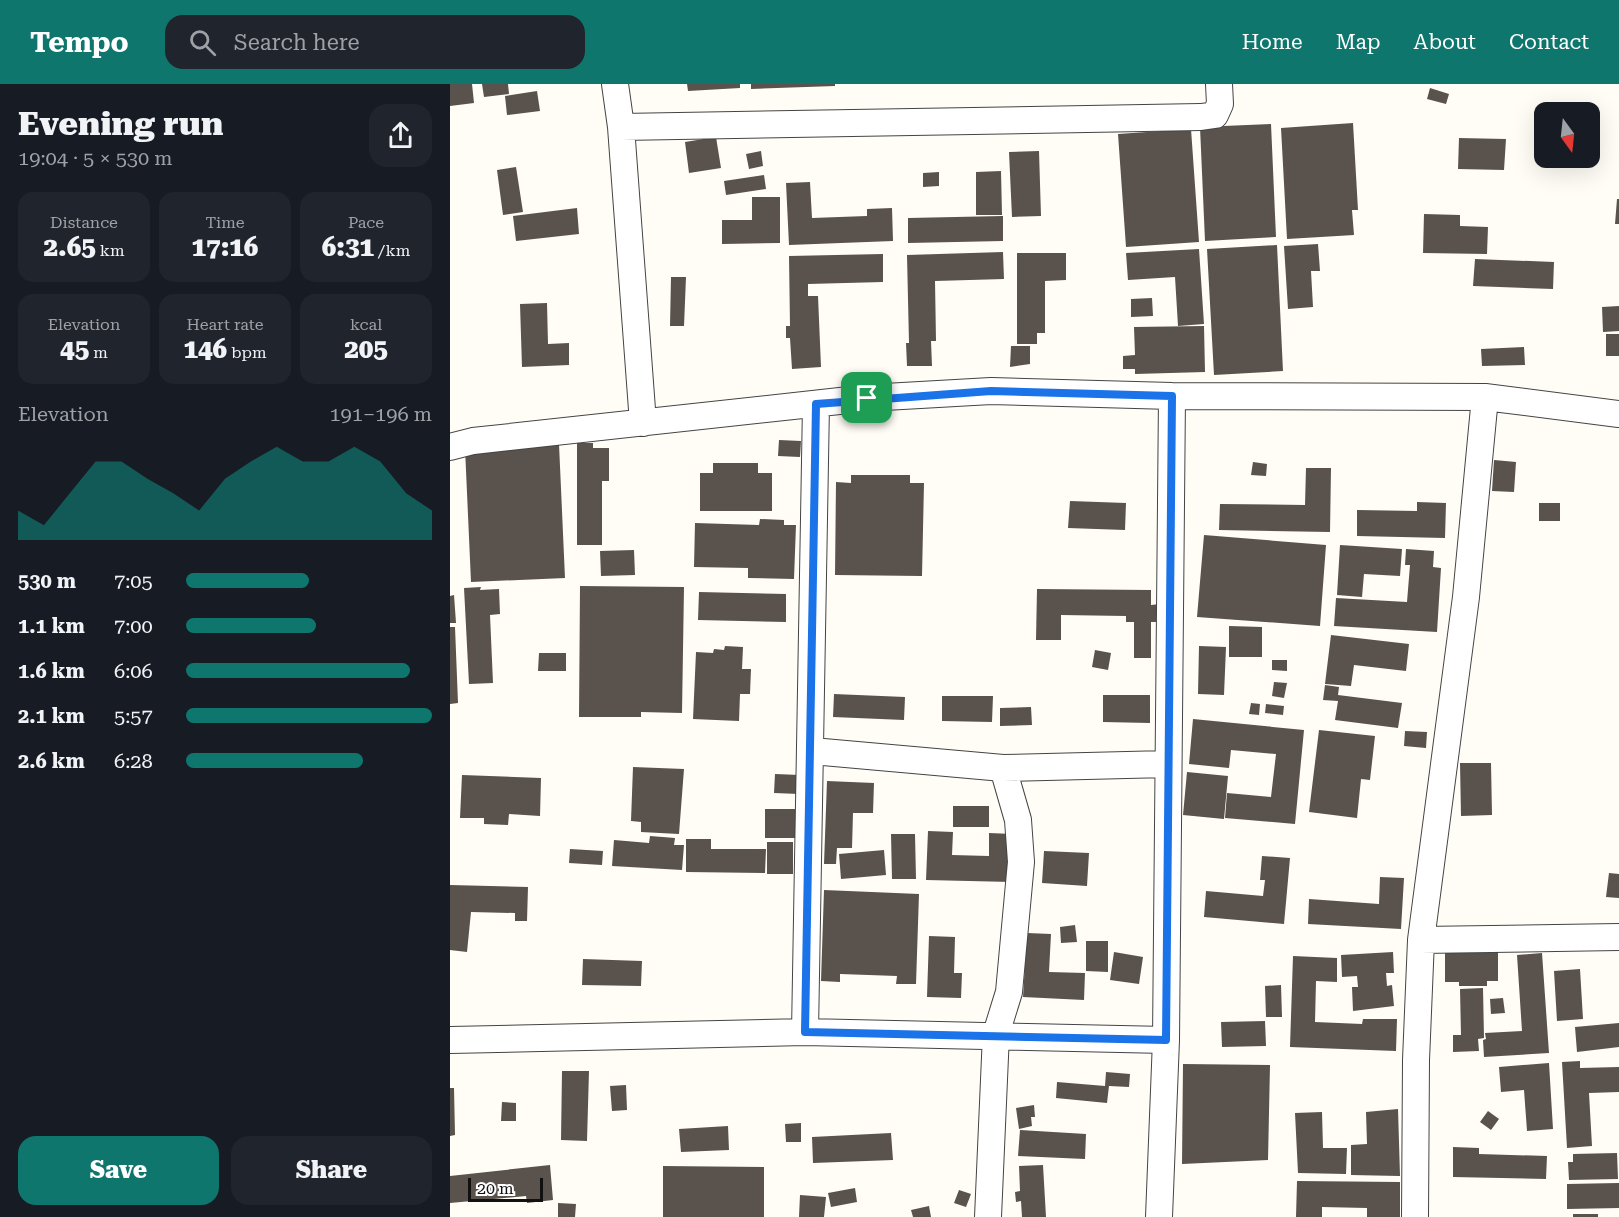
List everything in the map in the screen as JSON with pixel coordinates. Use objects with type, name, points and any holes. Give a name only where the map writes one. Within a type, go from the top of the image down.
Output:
[{"type":"street","points":[[615,84],[621,127],[643,423]]},
{"type":"street","points":[[621,127],[1201,117],[1215,115],[1220,104],[1219,84]]},
{"type":"street","points":[[450,447],[473,441],[816,404],[991,391],[1172,396],[1485,397],[1619,414]]},
{"type":"street","points":[[1159,1217],[1166,1040],[1172,396]]},
{"type":"street","points":[[1415,1217],[1416,1060],[1421,940],[1466,597],[1485,397]]},
{"type":"street","points":[[805,1032],[812,751],[816,404]]},
{"type":"street","points":[[812,751],[1004,768],[1167,764]]},
{"type":"street","points":[[988,1217],[996,1034],[1008,992],[1021,862],[1018,820],[1004,768]]},
{"type":"street","points":[[1421,940],[1619,937]]},
{"type":"street","points":[[450,1040],[805,1032],[996,1034],[1166,1040]]},
{"type":"building","points":[[450,84],[472,84],[474,103],[450,106]]},
{"type":"building","points":[[482,84],[508,84],[509,94],[484,97]]},
{"type":"building","points":[[687,84],[740,84],[740,88],[688,91]]},
{"type":"building","points":[[751,84],[835,84],[835,86],[751,89]]},
{"type":"building","points":[[1430,88],[1449,94],[1446,104],[1427,99]]},
{"type":"building","points":[[537,91],[540,111],[507,115],[505,96]]},
{"type":"building","points":[[1353,123],[1358,210],[1352,210],[1354,235],[1287,239],[1281,128]]},
{"type":"building","points":[[1271,124],[1276,237],[1205,241],[1200,127]]},
{"type":"building","points":[[1191,129],[1199,242],[1126,247],[1118,134]]},
{"type":"building","points":[[716,137],[721,168],[689,173],[685,142]]},
{"type":"building","points":[[1459,138],[1506,139],[1504,170],[1458,169]]},
{"type":"building","points":[[761,151],[763,166],[749,169],[746,154]]},
{"type":"building","points":[[1039,151],[1041,216],[1012,217],[1009,152]]},
{"type":"building","points":[[516,167],[523,212],[503,215],[497,170]]},
{"type":"building","points":[[1001,171],[1002,215],[976,215],[976,172]]},
{"type":"building","points":[[939,172],[939,186],[923,187],[923,173]]},
{"type":"building","points":[[764,175],[766,189],[726,195],[724,181]]},
{"type":"building","points":[[810,182],[812,218],[867,216],[867,209],[892,208],[893,241],[789,245],[786,183]]},
{"type":"building","points":[[752,197],[780,197],[780,243],[722,244],[722,220],[752,220]]},
{"type":"building","points":[[1617,199],[1619,199],[1619,224],[1615,224]]},
{"type":"building","points":[[577,208],[579,234],[516,241],[513,216]]},
{"type":"building","points":[[1424,214],[1460,215],[1460,226],[1488,227],[1487,254],[1423,253]]},
{"type":"building","points":[[1003,216],[1003,241],[908,243],[908,218]]},
{"type":"building","points":[[1318,244],[1320,271],[1311,271],[1313,307],[1288,309],[1284,246]]},
{"type":"building","points":[[1277,245],[1283,371],[1214,375],[1207,249]]},
{"type":"building","points":[[1199,249],[1204,324],[1178,326],[1175,277],[1128,280],[1126,253]]},
{"type":"building","points":[[1003,252],[1004,279],[935,281],[936,341],[931,341],[932,366],[907,366],[906,343],[909,343],[907,255]]},
{"type":"building","points":[[1017,253],[1066,253],[1066,280],[1045,281],[1045,333],[1037,333],[1037,344],[1017,344]]},
{"type":"building","points":[[883,254],[883,282],[808,284],[808,296],[818,296],[821,367],[792,369],[790,338],[786,338],[786,326],[790,326],[789,256]]},
{"type":"building","points":[[1475,259],[1554,262],[1553,289],[1473,286]]},
{"type":"building","points":[[671,277],[686,277],[684,326],[670,326]]},
{"type":"building","points":[[1152,298],[1153,316],[1131,317],[1131,299]]},
{"type":"building","points":[[547,303],[548,344],[569,343],[569,365],[522,367],[520,304]]},
{"type":"building","points":[[1619,306],[1619,331],[1603,332],[1602,307]]},
{"type":"building","points":[[1204,326],[1205,372],[1135,374],[1135,369],[1123,369],[1123,356],[1135,355],[1134,327]]},
{"type":"building","points":[[1606,334],[1619,334],[1619,356],[1606,356]]},
{"type":"building","points":[[1011,346],[1030,346],[1030,364],[1010,367]]},
{"type":"building","points":[[1524,347],[1525,365],[1482,366],[1481,349]]},
{"type":"building","points":[[779,440],[801,441],[800,457],[778,456]]},
{"type":"building","points":[[577,443],[593,443],[593,448],[609,448],[609,481],[602,481],[602,545],[577,545]]},
{"type":"building","points":[[559,444],[565,578],[471,582],[465,448]]},
{"type":"building","points":[[1494,460],[1516,462],[1514,492],[1492,491]]},
{"type":"building","points":[[1253,462],[1267,464],[1266,476],[1251,475]]},
{"type":"building","points":[[713,463],[758,463],[758,473],[772,473],[772,511],[700,511],[700,473],[713,473]]},
{"type":"building","points":[[1306,468],[1331,468],[1330,532],[1219,530],[1220,504],[1305,505]]},
{"type":"building","points":[[851,475],[910,475],[910,483],[924,483],[922,576],[835,575],[836,482],[851,483]]},
{"type":"building","points":[[1070,501],[1126,503],[1125,530],[1068,528]]},
{"type":"building","points":[[1417,502],[1446,503],[1445,538],[1357,536],[1357,510],[1417,511]]},
{"type":"building","points":[[1539,503],[1560,503],[1560,521],[1539,521]]},
{"type":"building","points":[[760,519],[784,520],[784,525],[796,525],[794,579],[748,578],[748,568],[694,567],[695,523],[759,525]]},
{"type":"building","points":[[1204,535],[1326,545],[1320,626],[1197,617]]},
{"type":"building","points":[[1340,545],[1402,549],[1400,576],[1364,574],[1362,597],[1337,595]]},
{"type":"building","points":[[1406,549],[1434,551],[1433,567],[1441,568],[1437,632],[1334,626],[1336,598],[1407,602],[1410,565],[1405,565]]},
{"type":"building","points":[[634,550],[635,575],[601,576],[600,551]]},
{"type":"building","points":[[580,586],[684,587],[682,713],[641,712],[641,717],[579,717]]},
{"type":"building","points":[[481,587],[480,590],[499,589],[500,614],[490,615],[493,683],[469,684],[464,588]]},
{"type":"building","points":[[1037,589],[1151,590],[1151,605],[1160,604],[1159,622],[1151,622],[1151,658],[1134,658],[1134,622],[1126,622],[1126,616],[1061,615],[1061,640],[1036,640]]},
{"type":"building","points":[[699,592],[786,594],[786,622],[698,620]]},
{"type":"building","points":[[454,595],[456,623],[450,623],[450,596]]},
{"type":"building","points":[[1229,626],[1262,627],[1262,657],[1229,657]]},
{"type":"building","points":[[450,627],[455,627],[458,703],[450,704]]},
{"type":"building","points":[[1331,635],[1409,644],[1406,671],[1354,665],[1351,686],[1325,684]]},
{"type":"building","points":[[725,646],[743,647],[742,669],[751,669],[750,694],[740,694],[739,721],[693,719],[696,652],[713,653],[714,649],[724,650]]},
{"type":"building","points":[[1199,646],[1226,647],[1224,695],[1198,694]]},
{"type":"building","points":[[1095,650],[1111,653],[1108,670],[1092,667]]},
{"type":"building","points":[[539,653],[566,653],[566,671],[538,671]]},
{"type":"building","points":[[1272,660],[1287,660],[1287,671],[1272,670]]},
{"type":"building","points":[[1274,682],[1287,683],[1284,698],[1272,696]]},
{"type":"building","points":[[1325,685],[1339,687],[1338,695],[1402,703],[1398,728],[1335,720],[1338,701],[1323,700]]},
{"type":"building","points":[[834,694],[905,697],[904,720],[833,717]]},
{"type":"building","points":[[1103,695],[1150,695],[1150,723],[1103,722]]},
{"type":"building","points":[[942,696],[993,696],[992,722],[942,721]]},
{"type":"building","points":[[1251,703],[1260,704],[1259,715],[1249,714]]},
{"type":"building","points":[[1266,704],[1284,706],[1283,715],[1265,713]]},
{"type":"building","points":[[1031,707],[1032,725],[1000,726],[1000,708]]},
{"type":"building","points":[[1193,719],[1304,730],[1295,824],[1225,818],[1227,793],[1271,797],[1276,754],[1231,750],[1229,768],[1189,764]]},
{"type":"building","points":[[1319,730],[1375,736],[1370,780],[1361,779],[1357,818],[1309,812]]},
{"type":"building","points":[[1405,731],[1427,732],[1426,748],[1404,746]]},
{"type":"building","points":[[1460,763],[1491,763],[1492,815],[1461,816]]},
{"type":"building","points":[[633,767],[684,769],[679,834],[641,832],[641,822],[631,821]]},
{"type":"building","points":[[1187,772],[1228,776],[1224,819],[1183,815]]},
{"type":"building","points":[[775,774],[800,775],[799,794],[774,793]]},
{"type":"building","points":[[462,775],[541,778],[540,816],[509,814],[508,825],[484,824],[484,818],[460,818]]},
{"type":"building","points":[[827,781],[874,783],[873,813],[853,813],[852,848],[837,848],[836,864],[824,864]]},
{"type":"building","points":[[953,806],[989,806],[989,827],[953,827]]},
{"type":"building","points":[[765,809],[796,809],[796,838],[765,838]]},
{"type":"building","points":[[928,831],[953,832],[952,855],[989,856],[989,833],[1013,834],[1012,882],[926,880]]},
{"type":"building","points":[[891,834],[915,834],[916,879],[892,879]]},
{"type":"building","points":[[650,836],[675,838],[674,845],[684,845],[682,870],[612,866],[614,840],[649,843]]},
{"type":"building","points":[[686,839],[711,839],[711,849],[766,849],[765,873],[686,872]]},
{"type":"building","points":[[767,842],[793,842],[793,874],[767,874]]},
{"type":"building","points":[[570,849],[603,851],[602,865],[569,863]]},
{"type":"building","points":[[884,850],[886,875],[841,879],[839,854]]},
{"type":"building","points":[[1044,851],[1089,853],[1087,886],[1042,883]]},
{"type":"building","points":[[1262,856],[1290,858],[1284,924],[1204,917],[1206,891],[1263,896],[1265,880],[1260,880]]},
{"type":"building","points":[[1609,873],[1619,874],[1619,898],[1606,897]]},
{"type":"building","points":[[1380,877],[1404,878],[1401,929],[1308,924],[1309,899],[1379,904]]},
{"type":"building","points":[[450,885],[528,887],[527,921],[515,921],[515,913],[471,912],[467,952],[450,950]]},
{"type":"building","points":[[824,890],[919,894],[916,984],[896,984],[897,976],[840,974],[840,982],[821,981]]},
{"type":"building","points":[[1075,925],[1077,942],[1061,943],[1060,927]]},
{"type":"building","points":[[1027,933],[1051,934],[1049,972],[1085,973],[1084,1000],[1023,997]]},
{"type":"building","points":[[929,936],[955,937],[954,973],[962,973],[961,998],[927,997]]},
{"type":"building","points":[[1086,941],[1108,941],[1108,972],[1086,971]]},
{"type":"building","points":[[1498,947],[1498,981],[1487,981],[1487,986],[1459,986],[1459,982],[1445,982],[1445,948]]},
{"type":"building","points":[[1114,952],[1143,957],[1139,984],[1110,980]]},
{"type":"building","points":[[1393,952],[1394,973],[1386,973],[1387,986],[1392,985],[1394,1006],[1353,1011],[1352,987],[1358,987],[1357,976],[1342,977],[1341,955]]},
{"type":"building","points":[[1542,953],[1549,1053],[1484,1057],[1485,1033],[1522,1031],[1517,955]]},
{"type":"building","points":[[1293,956],[1337,958],[1337,982],[1316,981],[1315,1022],[1362,1024],[1363,1019],[1397,1019],[1396,1051],[1290,1047]]},
{"type":"building","points":[[583,959],[642,961],[641,986],[582,985]]},
{"type":"building","points":[[1580,969],[1583,1019],[1557,1021],[1554,971]]},
{"type":"building","points":[[1281,985],[1282,1017],[1266,1017],[1265,986]]},
{"type":"building","points":[[1483,988],[1484,1038],[1478,1039],[1479,1051],[1453,1052],[1453,1035],[1461,1035],[1460,989]]},
{"type":"building","points":[[1503,998],[1505,1013],[1491,1014],[1490,999]]},
{"type":"building","points":[[1265,1021],[1266,1046],[1222,1047],[1221,1022]]},
{"type":"building","points":[[1619,1023],[1619,1047],[1577,1052],[1575,1027]]},
{"type":"building","points":[[1580,1061],[1580,1068],[1619,1067],[1619,1092],[1589,1093],[1592,1146],[1567,1148],[1562,1062]]},
{"type":"building","points":[[1549,1063],[1553,1129],[1527,1131],[1524,1090],[1501,1092],[1499,1067]]},
{"type":"building","points":[[1183,1064],[1270,1065],[1268,1160],[1182,1164]]},
{"type":"building","points":[[562,1071],[589,1071],[587,1141],[561,1140]]},
{"type":"building","points":[[1106,1072],[1130,1074],[1129,1087],[1109,1086],[1107,1103],[1056,1098],[1057,1082],[1105,1086]]},
{"type":"building","points":[[626,1085],[627,1110],[612,1111],[610,1086]]},
{"type":"building","points":[[450,1088],[454,1088],[455,1135],[450,1136]]},
{"type":"building","points":[[502,1102],[516,1103],[516,1121],[501,1121]]},
{"type":"building","points":[[1034,1105],[1035,1117],[1031,1117],[1032,1126],[1019,1129],[1016,1108]]},
{"type":"building","points":[[1398,1109],[1400,1176],[1351,1175],[1351,1145],[1367,1144],[1366,1112]]},
{"type":"building","points":[[1488,1111],[1499,1119],[1491,1130],[1480,1122]]},
{"type":"building","points":[[1322,1112],[1323,1148],[1347,1148],[1346,1174],[1298,1173],[1295,1113]]},
{"type":"building","points":[[801,1123],[801,1142],[786,1142],[785,1124]]},
{"type":"building","points":[[728,1126],[729,1150],[681,1152],[679,1129]]},
{"type":"building","points":[[1020,1130],[1086,1134],[1085,1159],[1018,1156]]},
{"type":"building","points":[[891,1133],[893,1160],[813,1163],[812,1137]]},
{"type":"building","points":[[1453,1147],[1479,1148],[1479,1154],[1547,1156],[1546,1179],[1453,1177]]},
{"type":"building","points":[[1617,1153],[1618,1179],[1569,1180],[1568,1162],[1573,1162],[1573,1154]]},
{"type":"building","points":[[550,1165],[553,1200],[527,1203],[526,1196],[450,1203],[450,1176]]},
{"type":"building","points":[[1043,1165],[1046,1217],[1022,1217],[1021,1201],[1016,1202],[1015,1192],[1020,1191],[1019,1166]]},
{"type":"building","points":[[663,1166],[764,1167],[764,1217],[663,1217]]},
{"type":"building","points":[[1297,1181],[1400,1182],[1400,1217],[1367,1217],[1367,1208],[1322,1207],[1322,1217],[1296,1217]]},
{"type":"building","points":[[1619,1183],[1619,1208],[1567,1209],[1567,1184]]},
{"type":"building","points":[[855,1188],[857,1202],[831,1207],[828,1193]]},
{"type":"building","points":[[959,1190],[971,1194],[966,1207],[954,1203]]},
{"type":"building","points":[[800,1195],[826,1197],[824,1217],[799,1217]]},
{"type":"building","points":[[558,1203],[576,1204],[575,1217],[558,1217]]},
{"type":"building","points":[[929,1206],[931,1217],[913,1217],[911,1210]]},
{"type":"building","points":[[1573,1214],[1598,1214],[1598,1217],[1573,1217]]},
{"type":"route","points":[[991,391],[1172,396],[1166,1040],[996,1034],[805,1032],[812,751],[816,404],[867,398],[991,391]]}]
